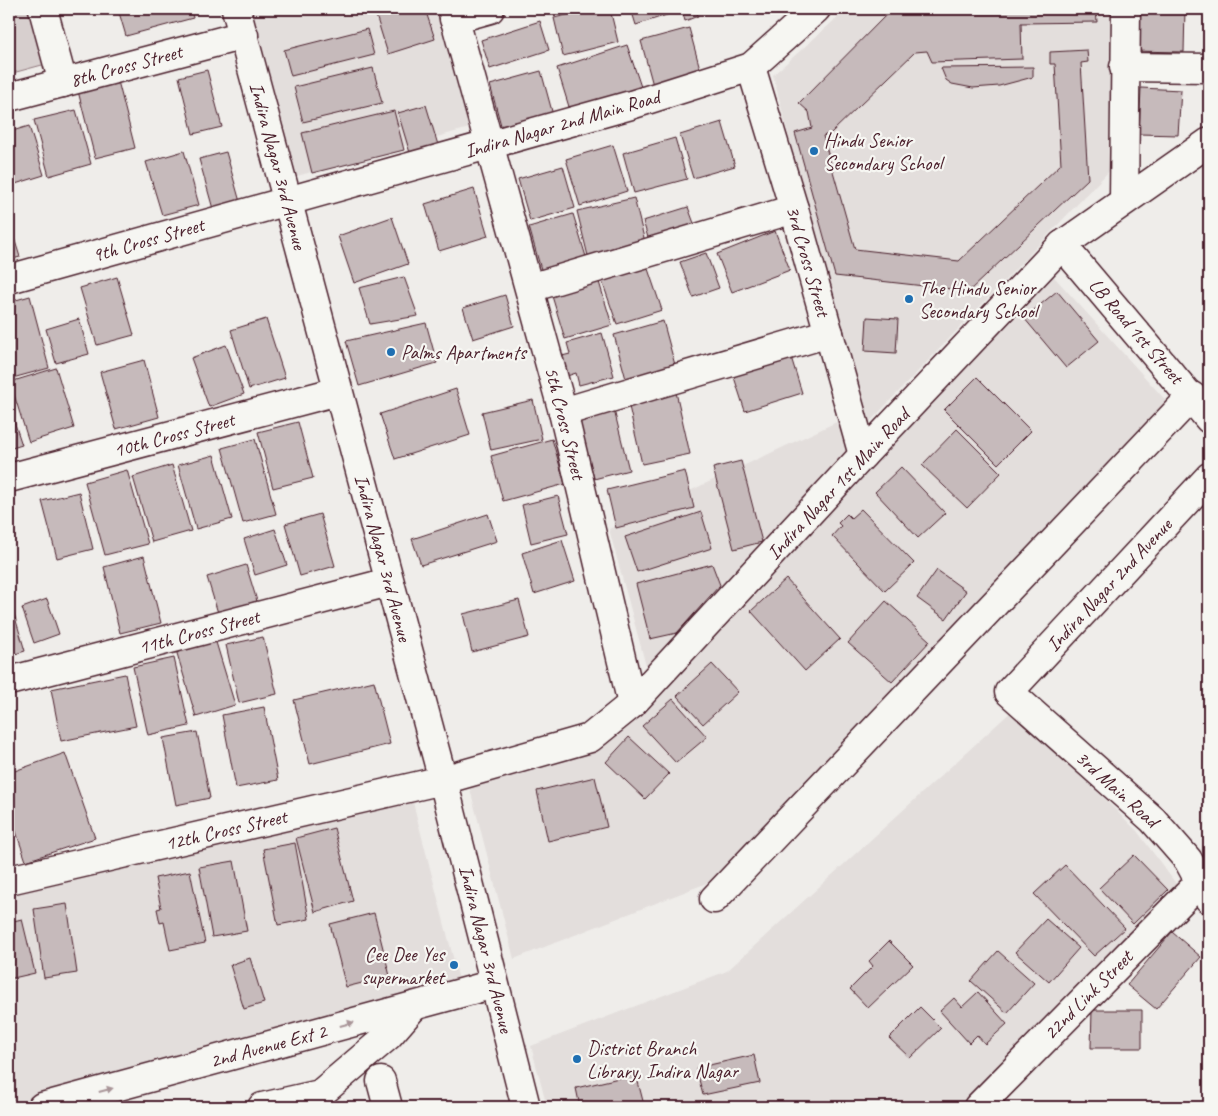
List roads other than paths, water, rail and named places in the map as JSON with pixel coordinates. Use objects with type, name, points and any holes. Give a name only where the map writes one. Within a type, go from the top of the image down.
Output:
[{"type":"street","points":[[43,9],[63,83]]},
{"type":"street","name":"Indira Nagar 3rd Avenue","points":[[236,9],[443,780],[526,1107]]},
{"type":"street","points":[[453,14],[490,9]]},
{"type":"street","name":"Indira Nagar 2nd Main Road","points":[[288,200],[631,105],[750,67],[816,9]]},
{"type":"street","points":[[1124,200],[1126,9]]},
{"type":"street","name":"5th Cross Street","points":[[453,14],[563,412],[632,704]]},
{"type":"street","name":"8th Cross Street","points":[[9,97],[244,35]]},
{"type":"street","name":"3rd Cross Street","points":[[750,67],[794,209],[863,455]]},
{"type":"street","points":[[1124,67],[1209,68]]},
{"type":"street","name":"Indira Nagar 1st Main Road","points":[[443,780],[590,738],[632,704],[863,455],[1062,245],[1209,142]]},
{"type":"street","name":"9th Cross Street","points":[[9,279],[288,200]]},
{"type":"street","points":[[530,288],[794,209]]},
{"type":"street","name":"LB Road 1st Street","points":[[1062,245],[1192,396],[1209,419]]},
{"type":"street","points":[[563,412],[829,334]]},
{"type":"street","name":"10th Cross Street","points":[[9,478],[338,391]]},
{"type":"street","points":[[714,899],[1192,396]]},
{"type":"street","name":"Indira Nagar 2nd Avenue","points":[[1009,692],[1209,478]]},
{"type":"street","name":"11th Cross Street","points":[[9,681],[389,582]]},
{"type":"street","name":"3rd Main Road","points":[[1009,692],[1153,820],[1188,860],[1204,891]]},
{"type":"street","name":"12th Cross Street","points":[[9,880],[443,780]]},
{"type":"street","name":"22nd Link Street","points":[[978,1107],[1204,891]]},
{"type":"street","name":"2nd Avenue Ext 2","points":[[42,1107],[494,984]]},
{"type":"street","points":[[291,1103],[388,1036],[414,1006]]},
{"type":"street","points":[[381,1081],[388,1107]]},
{"type":"place","name":"Hindu Senior Secondary School","points":[[814,151]]},
{"type":"place","name":"The Hindu Senior Secondary School","points":[[909,299]]},
{"type":"place","name":"Palms Apartments","points":[[391,352]]},
{"type":"place","name":"Cee Dee Yes supermarket","points":[[454,965]]},
{"type":"place","name":"District Branch Library, Indira Nagar","points":[[577,1059]]}]
